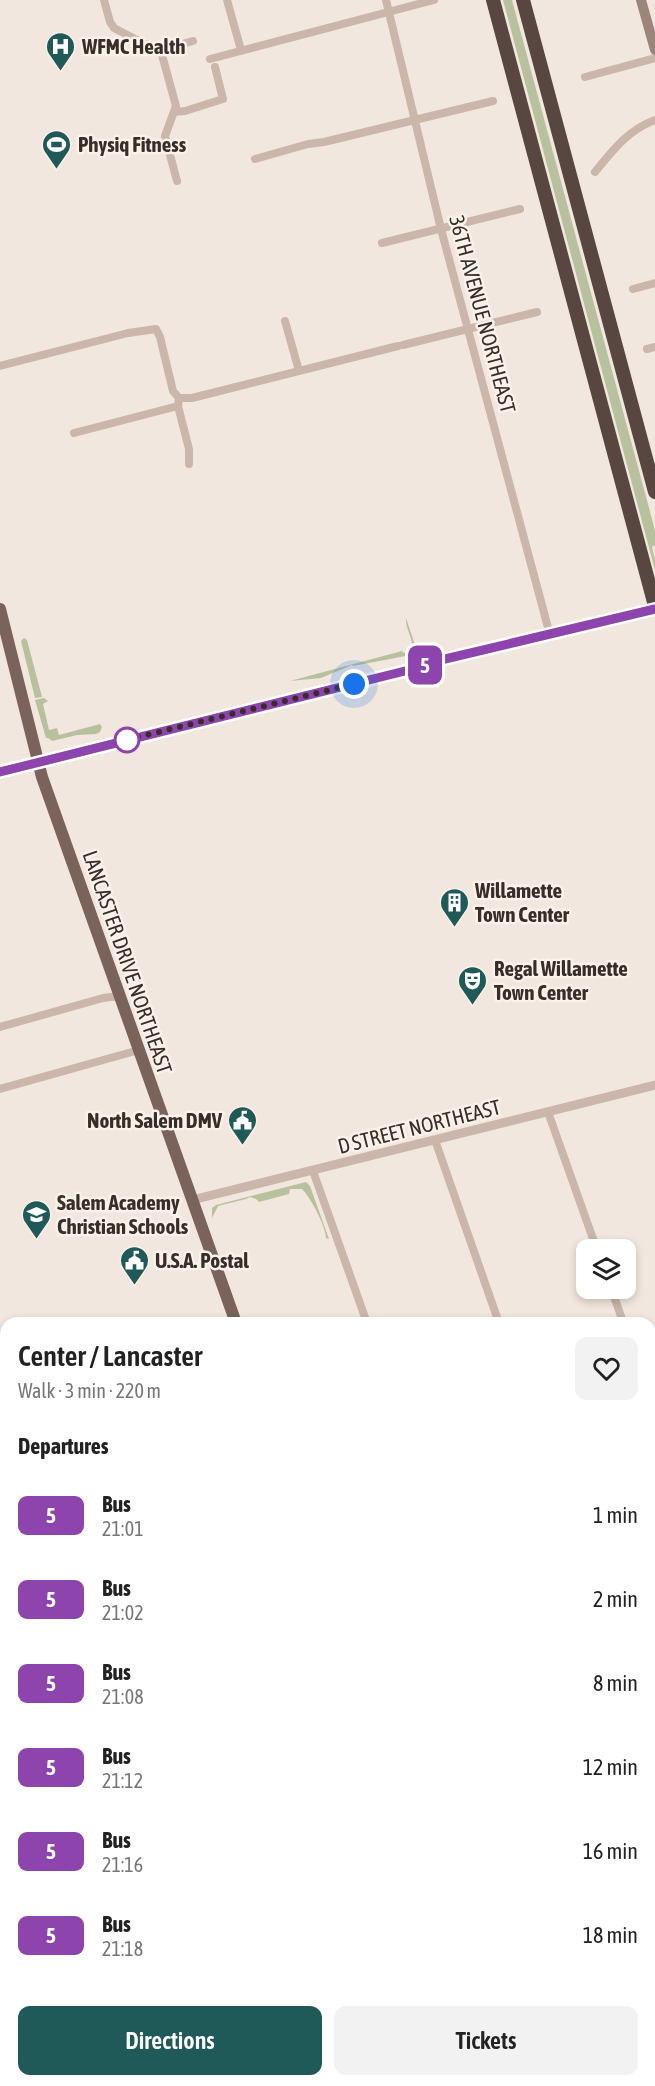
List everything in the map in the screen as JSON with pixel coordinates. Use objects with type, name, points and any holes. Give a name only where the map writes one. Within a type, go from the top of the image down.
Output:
[{"type":"highway","points":[[493,0],[655,608]]},
{"type":"highway","points":[[523,0],[655,492]]},
{"type":"main road","points":[[641,0],[655,50]]},
{"type":"main road","points":[[0,772],[655,608]]},
{"type":"main road","name":"LANCASTER DRIVE NORTHEAST","points":[[0,609],[37,762],[234,1317]]},
{"type":"street","points":[[105,0],[110,22],[114,28],[162,55],[175,102],[174,112],[165,136],[177,181]]},
{"type":"street","points":[[227,0],[241,51]]},
{"type":"street","name":"36TH AVENUE NORTHEAST","points":[[386,0],[441,228],[550,635]]},
{"type":"street","points":[[210,59],[434,0]]},
{"type":"street","points":[[158,51],[193,41]]},
{"type":"street","points":[[585,77],[655,58]]},
{"type":"street","points":[[174,112],[185,111],[223,99],[215,67]]},
{"type":"street","points":[[255,159],[308,144],[493,100]]},
{"type":"street","points":[[595,172],[625,138],[638,128],[655,120]]},
{"type":"street","points":[[382,243],[520,209]]},
{"type":"street","points":[[633,288],[655,283]]},
{"type":"street","points":[[74,433],[192,398],[537,312]]},
{"type":"street","points":[[285,321],[299,371]]},
{"type":"street","points":[[0,366],[128,333],[156,329],[173,391],[179,402],[188,444],[189,464]]},
{"type":"street","points":[[0,1027],[103,998],[120,996]]},
{"type":"street","points":[[0,1089],[139,1050]]},
{"type":"street","name":"D STREET NORTHEAST","points":[[192,1200],[655,1085]]},
{"type":"street","points":[[548,1112],[593,1239]]},
{"type":"street","points":[[435,1140],[497,1317]]},
{"type":"street","points":[[313,1171],[365,1317]]},
{"type":"street","points":[[615,1299],[621,1317]]},
{"type":"green space","points":[[503,0],[512,0],[648,504],[655,531],[655,547],[654,545],[652,547],[655,570]]},
{"type":"green space","points":[[406,618],[415,645],[411,655],[352,665],[321,678],[290,681],[402,651],[403,653],[411,650],[412,642]]},
{"type":"green space","points":[[24,638],[27,640],[42,697],[35,698],[21,641]]},
{"type":"green space","points":[[44,698],[48,701],[43,704],[49,730],[57,728],[59,735],[100,724],[102,727],[100,732],[52,741],[46,738],[35,700]]},
{"type":"green space","points":[[306,1182],[310,1186],[329,1239],[326,1238],[324,1227],[314,1206],[302,1189],[290,1189],[289,1194],[259,1202],[250,1197],[218,1206],[212,1218],[212,1208],[216,1205]]},
{"type":"bus line","name":"5","points":[[0,772],[413,669],[472,652],[655,609]]},
{"type":"place","name":"WFMC Health","points":[[61,72]]},
{"type":"place","name":"Physiq Fitness","points":[[57,170]]},
{"type":"place","name":"Willamette Town Center","points":[[454,928]]},
{"type":"place","name":"Regal Willamette Town Center","points":[[473,1006]]},
{"type":"place","name":"North Salem DMV","points":[[243,1146]]},
{"type":"place","name":"Salem Academy Christian Schools","points":[[36,1240]]},
{"type":"place","name":"U.S.A. Postal","points":[[134,1286]]},
{"type":"route","points":[[127,740],[122,741],[354,684]]}]
